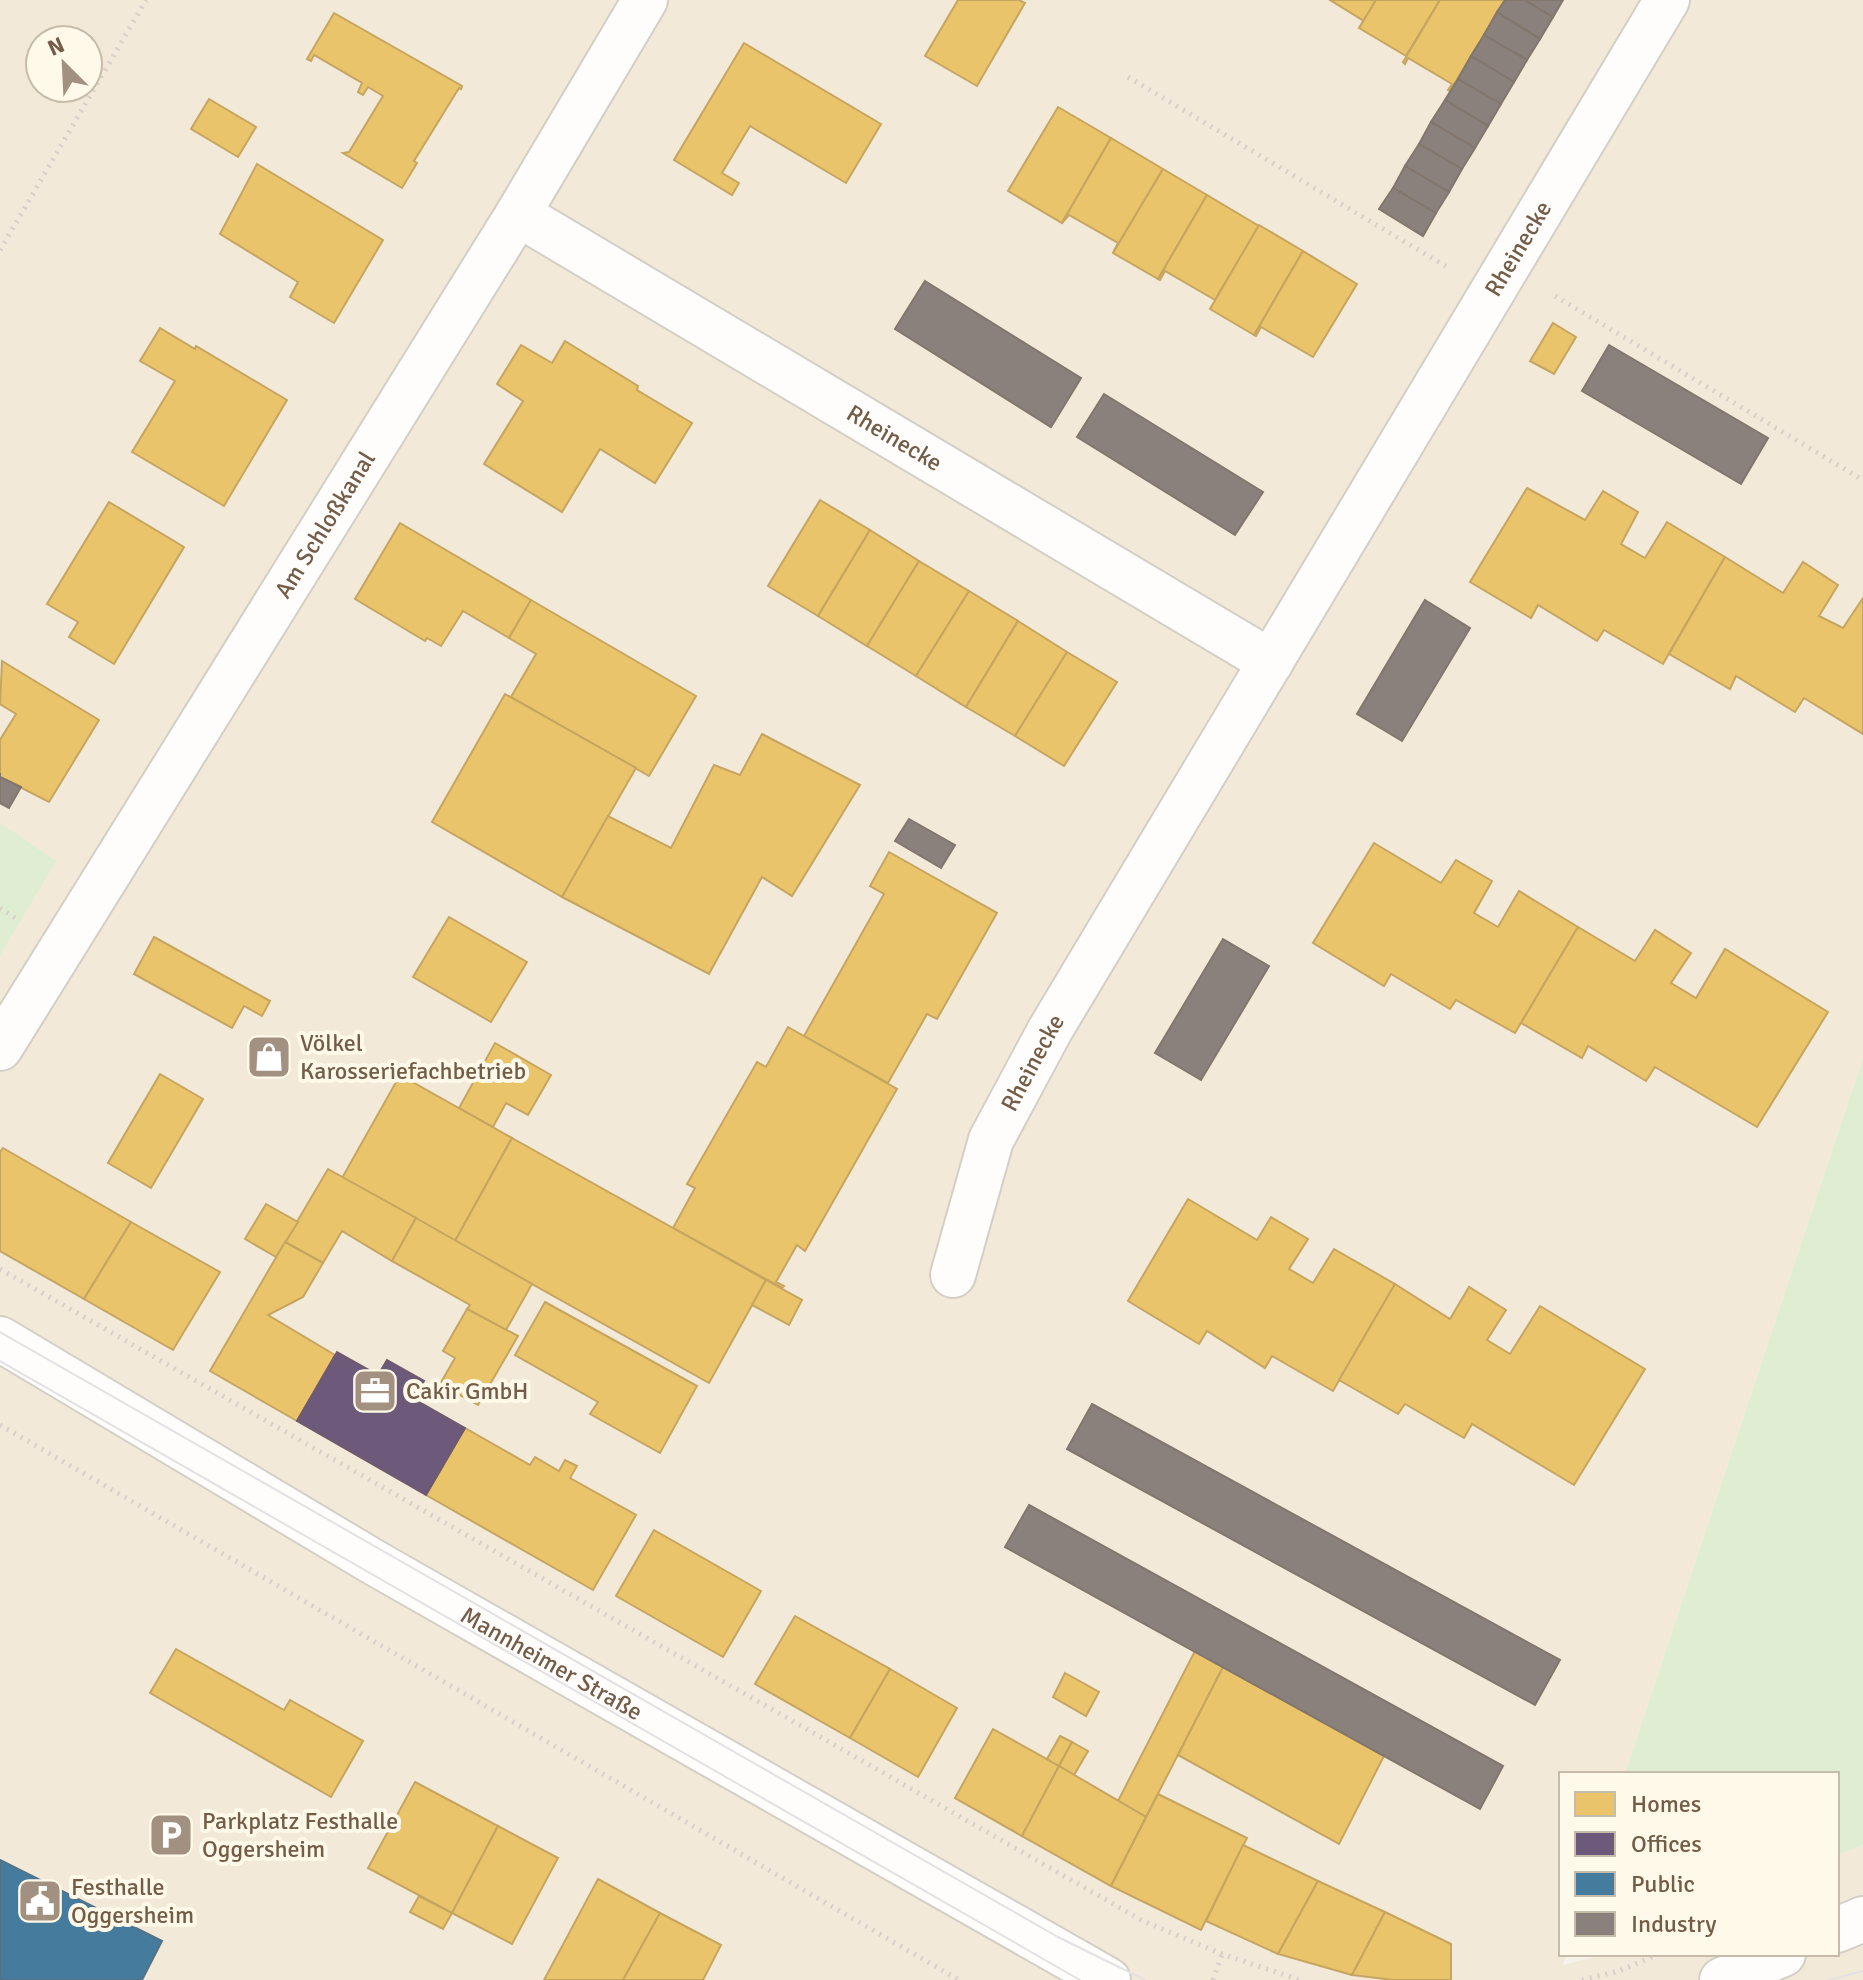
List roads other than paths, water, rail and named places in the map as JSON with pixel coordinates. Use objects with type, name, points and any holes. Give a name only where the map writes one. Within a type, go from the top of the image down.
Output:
[{"type":"street","name":"Am Schloßkanal","points":[[0,1048],[518,214],[645,0]]},
{"type":"street","name":"Rheinecke","points":[[953,1275],[991,1140],[1050,1030],[1667,0]]},
{"type":"street","name":"Rheinecke","points":[[518,214],[1271,662]]},
{"type":"street","name":"Mannheimer Straße","points":[[0,1339],[375,1563],[1108,1980]]},
{"type":"street","points":[[1839,1929],[1863,1919]]},
{"type":"street","points":[[1722,1980],[1778,1956]]},
{"type":"tram line","points":[[0,1332],[1058,1937],[1145,1980]]},
{"type":"tram line","points":[[0,1361],[1080,1980]]},
{"type":"tram line","points":[[1829,1980],[1863,1971]]},
{"type":"place","name":"Völkel Karosseriefachbetrieb","points":[[269,1057]]},
{"type":"place","name":"Cakir GmbH","points":[[375,1391]]},
{"type":"place","name":"Parkplatz Festhalle Oggersheim","points":[[171,1835]]},
{"type":"place","name":"Festhalle Oggersheim","points":[[40,1901]]}]
